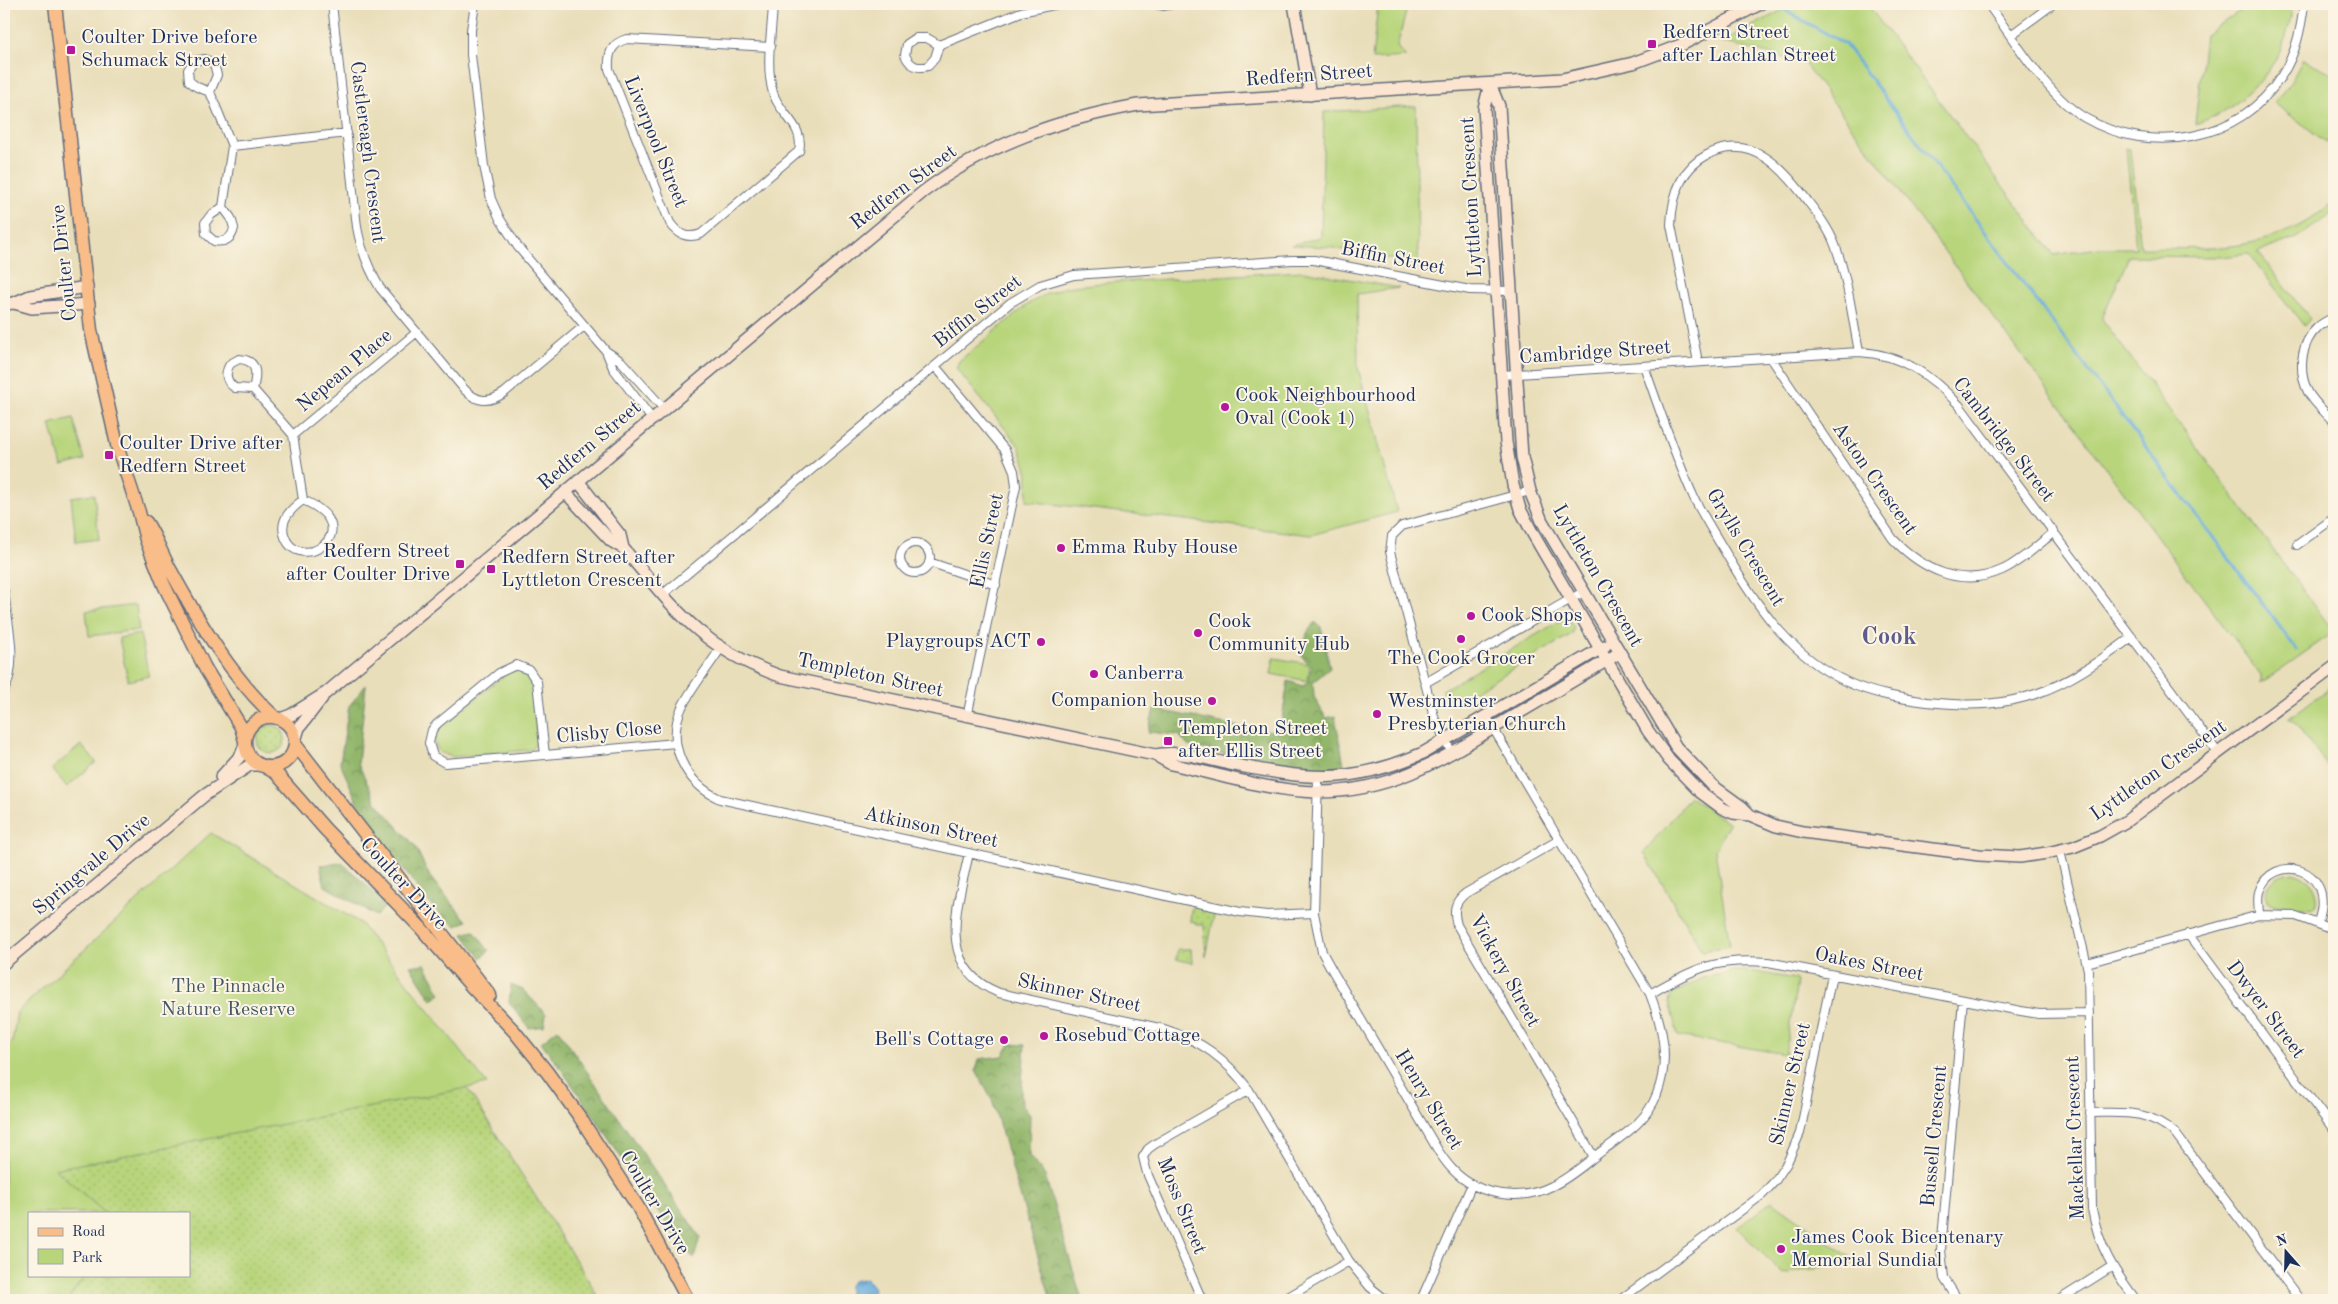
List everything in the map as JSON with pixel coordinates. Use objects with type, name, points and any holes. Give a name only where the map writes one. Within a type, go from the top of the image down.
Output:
[{"type":"main road","name":"Coulter Drive","points":[[55,4],[97,362],[117,444],[140,512],[146,540],[164,585],[205,668],[241,727],[245,743]]},
{"type":"main road","name":"Coulter Drive","points":[[140,512],[203,625],[256,698],[278,718]]},
{"type":"main road","points":[[278,718],[290,728],[295,742],[288,759],[272,766],[263,766],[250,758],[245,743],[247,732],[259,720],[278,718]]},
{"type":"main road","name":"Coulter Drive","points":[[295,742],[498,1006],[514,1031],[579,1116],[633,1199],[688,1300]]},
{"type":"main road","name":"Coulter Drive","points":[[263,766],[276,773],[288,785],[325,829],[421,928],[472,987],[514,1031]]},
{"type":"street","name":"Castlereagh Crescent","points":[[332,4],[361,249],[369,269],[380,288],[468,394],[484,401],[495,399],[504,393],[584,326]]},
{"type":"street","points":[[475,4],[471,30],[472,55],[484,166],[491,199],[500,220],[518,247],[606,352],[621,362],[664,409]]},
{"type":"street","name":"Liverpool Street","points":[[771,47],[627,39],[620,41],[610,52],[609,69],[670,223],[681,235],[692,238],[701,234],[799,151],[801,142],[799,133],[781,108],[770,82],[773,4]]},
{"type":"street","points":[[939,45],[927,38],[916,38],[907,44],[906,55],[912,65],[917,67],[928,66],[935,58],[939,45],[1019,8],[1058,4]]},
{"type":"street","points":[[1155,4],[1163,6],[1173,4]]},
{"type":"street","points":[[1294,4],[1310,95]]},
{"type":"street","name":"Redfern Street","points":[[278,718],[291,715],[326,693],[923,192],[944,176],[979,155],[1060,122],[1093,113],[1138,106],[1562,78],[1633,63],[1681,45],[1760,4]]},
{"type":"street","points":[[1988,4],[2060,98],[2084,118],[2111,132],[2130,137],[2170,140],[2212,131],[2241,116],[2260,102],[2276,84],[2290,62],[2301,30],[2304,4]]},
{"type":"street","points":[[2011,35],[2053,4]]},
{"type":"street","points":[[210,92],[197,88],[189,81],[188,70],[194,61],[205,59],[214,64],[217,75],[210,92],[232,146],[223,207],[231,218],[234,228],[230,238],[225,241],[214,241],[206,234],[205,224],[211,215],[223,207]]},
{"type":"street","name":"Lyttleton Crescent","points":[[1490,84],[1500,106],[1522,457],[1530,491],[1542,521],[1676,747],[1713,786],[1750,815]]},
{"type":"street","name":"Lyttleton Crescent","points":[[1490,84],[1484,108],[1508,459],[1516,495],[1533,534],[1648,731],[1679,772],[1699,791],[1722,808],[1733,813],[1750,815],[1776,826],[1803,832],[1979,855],[2020,857],[2060,851],[2100,836],[2125,822],[2334,667]]},
{"type":"street","points":[[232,146],[347,133]]},
{"type":"street","points":[[1698,362],[1671,225],[1672,207],[1679,183],[1688,169],[1700,158],[1721,149],[1736,148],[1752,151],[1774,162],[1788,174],[1825,224],[1840,260],[1859,352]]},
{"type":"street","name":"Biffin Street","points":[[662,595],[1020,296],[1040,285],[1062,277],[1314,260],[1470,290],[1511,291]]},
{"type":"street","points":[[9,304],[30,296],[87,287]]},
{"type":"street","points":[[9,304],[32,308],[89,304]]},
{"type":"street","points":[[2334,317],[2318,326],[2310,336],[2302,363],[2309,393],[2334,422]]},
{"type":"street","name":"Nepean Place","points":[[293,435],[417,332]]},
{"type":"street","points":[[606,352],[613,368],[652,419]]},
{"type":"street","name":"Cambridge Street","points":[[1502,375],[1859,352],[1888,356],[1908,363],[1927,374],[1944,388],[1959,405],[2218,753]]},
{"type":"street","name":"Aston Crescent","points":[[1772,358],[1892,539],[1915,560],[1932,570],[1950,576],[1968,578],[1986,576],[2010,566],[2054,532]]},
{"type":"street","points":[[239,359],[250,361],[254,365],[256,376],[254,389],[241,389],[230,385],[226,375],[230,364],[239,359]]},
{"type":"street","name":"Ellis Street","points":[[935,366],[1005,450],[1014,471],[1016,486],[967,717]]},
{"type":"street","name":"Grylls Crescent","points":[[1644,366],[1696,501],[1750,594],[1778,630],[1799,651],[1822,668],[1846,682],[1872,692],[1897,698],[1956,705],[1987,704],[2017,700],[2046,691],[2073,679],[2132,637]]},
{"type":"street","name":"Nepean Place","points":[[254,389],[293,435],[303,500]]},
{"type":"street","name":"Templeton Street","points":[[578,481],[620,535],[623,548]]},
{"type":"street","points":[[1452,753],[1434,720],[1390,552],[1392,536],[1402,526],[1530,491]]},
{"type":"street","name":"Templeton Street","points":[[565,492],[611,541],[623,548],[690,625],[720,649],[755,667],[780,676],[967,717],[1155,755],[1176,753],[1280,774],[1318,778],[1364,774],[1394,766],[1445,741],[1612,641]]},
{"type":"street","points":[[303,500],[325,512],[331,526],[331,534],[322,547],[307,552],[292,547],[287,541],[283,526],[290,511],[303,500]]},
{"type":"street","points":[[2297,545],[2334,518]]},
{"type":"street","points":[[929,562],[996,585]]},
{"type":"street","points":[[4,591],[11,654],[10,672],[4,691]]},
{"type":"street","points":[[1425,683],[1583,592]]},
{"type":"street","name":"Atkinson Street","points":[[720,649],[682,707],[678,720],[676,743],[682,765],[691,778],[708,793],[720,799],[1240,912],[1267,915],[1314,913]]},
{"type":"street","name":"Templeton Street","points":[[1155,755],[1171,764],[1273,787],[1317,792],[1350,790],[1380,785],[1410,774],[1452,753],[1619,653]]},
{"type":"street","name":"Clisby Close","points":[[545,754],[537,682],[534,675],[523,666],[510,666],[498,673],[437,724],[430,736],[429,743],[433,756],[445,763],[676,743]]},
{"type":"street","name":"Redfern Street","points":[[295,742],[299,728],[326,693]]},
{"type":"street","name":"Henry Street","points":[[1318,778],[1314,913],[1322,952],[1439,1152],[1453,1171],[1472,1184],[1489,1191],[1507,1195],[1534,1193],[1558,1183],[1636,1126],[1647,1113],[1656,1095],[1662,1076],[1664,1056],[1662,1028],[1650,994],[1486,716]]},
{"type":"street","name":"Springvale Drive","points":[[205,795],[241,755],[245,743]]},
{"type":"street","name":"Springvale Drive","points":[[4,963],[205,795],[250,765],[263,766]]},
{"type":"street","name":"Vickery Street","points":[[1559,840],[1466,893],[1458,901],[1454,914],[1457,925],[1594,1157]]},
{"type":"street","name":"Mackellar Crescent","points":[[2060,851],[2087,963],[2092,1210],[2095,1230],[2112,1267],[2136,1300]]},
{"type":"street","name":"Skinner Street","points":[[969,853],[954,932],[961,959],[970,974],[980,984],[999,993],[1184,1035],[1220,1056],[1249,1090],[1349,1261],[1370,1287],[1386,1300]]},
{"type":"street","points":[[2259,915],[2258,892],[2264,882],[2272,874],[2294,868],[2310,876],[2320,887],[2324,901],[2318,922]]},
{"type":"street","points":[[2087,963],[2259,915],[2288,915],[2318,922],[2334,930]]},
{"type":"street","name":"Dwyer Street","points":[[2188,934],[2334,1130]]},
{"type":"street","name":"Oakes Street","points":[[1650,994],[1688,973],[1710,965],[1733,961],[1768,962],[2039,1014],[2089,1013]]},
{"type":"street","name":"Skinner Street","points":[[1620,1300],[1762,1195],[1775,1181],[1787,1163],[1800,1133],[1832,975]]},
{"type":"street","name":"Bussell Crescent","points":[[1958,1300],[1944,1278],[1941,1250],[1963,1000]]},
{"type":"street","name":"Moss Street","points":[[1202,1300],[1147,1173],[1143,1157],[1148,1149],[1155,1144],[1249,1090]]},
{"type":"street","points":[[2090,1113],[2142,1114],[2162,1122],[2175,1133],[2300,1300]]},
{"type":"street","points":[[1421,1300],[1472,1184]]},
{"type":"street","points":[[1283,1300],[1349,1261]]},
{"type":"street","points":[[2059,1300],[2112,1267]]},
{"type":"green space","points":[[1378,4],[1408,4],[1397,47],[1406,57],[1372,59]]},
{"type":"green space","points":[[1794,4],[1867,4],[2054,255],[2098,248],[2136,248],[2126,148],[2130,149],[2141,248],[2218,247],[2266,239],[2290,230],[2312,218],[2334,201],[2334,213],[2296,238],[2258,252],[2310,319],[2304,326],[2249,254],[2220,257],[2129,256],[2102,319],[2334,632],[2261,683],[2261,676],[1804,63],[1722,42]]},
{"type":"green space","points":[[2250,4],[2292,4],[2289,25],[2283,44],[2274,62],[2262,79],[2248,93],[2232,106],[2195,124],[2205,35]]},
{"type":"green space","points":[[2303,59],[2334,74],[2334,148],[2274,103],[2292,80]]},
{"type":"green space","points":[[1416,106],[1418,264],[1328,247],[1291,245],[1321,237],[1324,112]]},
{"type":"green space","points":[[1303,271],[1399,288],[1357,294],[1358,368],[1397,512],[1311,535],[1027,501],[1028,473],[1019,446],[956,368],[959,361],[1027,305],[1046,294],[1066,287],[1101,283]]},
{"type":"green space","points":[[73,418],[85,460],[62,466],[50,424]]},
{"type":"green space","points":[[94,494],[99,539],[76,542],[71,497]]},
{"type":"green space","points":[[136,605],[139,630],[89,636],[86,611]]},
{"type":"green space","points":[[1568,616],[1574,628],[1572,634],[1455,703],[1450,704],[1446,701],[1443,690]]},
{"type":"green space","points":[[1315,622],[1321,627],[1330,668],[1313,682],[1314,697],[1326,718],[1335,716],[1345,770],[1306,769],[1266,763],[1188,746],[1179,735],[1148,732],[1154,709],[1240,727],[1280,732],[1288,681],[1303,686],[1307,682],[1312,667],[1302,657],[1307,633]]},
{"type":"green space","points":[[140,634],[149,676],[128,681],[119,638]]},
{"type":"green space","points":[[1274,658],[1310,664],[1308,681],[1271,674]]},
{"type":"green space","points":[[517,670],[527,675],[532,685],[537,740],[534,747],[529,750],[452,757],[439,752],[434,741],[439,729],[507,672]]},
{"type":"green space","points":[[2334,684],[2334,775],[2294,722],[2288,719]]},
{"type":"green space","points":[[366,685],[358,763],[376,802],[415,846],[430,877],[467,921],[456,926],[433,908],[365,819],[340,763],[349,706]]},
{"type":"green space","points":[[271,725],[281,729],[285,739],[281,749],[271,753],[261,749],[257,739],[261,729]]},
{"type":"green space","points":[[81,745],[96,762],[67,787],[52,769]]},
{"type":"green space","points":[[1690,797],[1729,823],[1715,850],[1730,946],[1702,951],[1644,853]]},
{"type":"green space","name":"The Pinnacle Nature Reserve","points":[[211,833],[360,923],[487,1084],[55,1169],[104,1212],[28,1212],[28,1276],[85,1276],[67,1300],[4,1300],[4,1048],[12,1043],[17,1012]]},
{"type":"green space","points":[[342,863],[388,904],[376,916],[325,886],[320,865]]},
{"type":"green space","points":[[2293,872],[2308,879],[2314,887],[2317,904],[2311,909],[2272,905],[2267,902],[2265,893],[2272,880],[2279,875]]},
{"type":"green space","points":[[1194,906],[1215,910],[1206,957],[1204,925],[1196,925],[1195,922],[1190,921],[1191,910]]},
{"type":"green space","points":[[474,931],[489,951],[481,958],[463,934]]},
{"type":"green space","points":[[1178,949],[1191,949],[1192,963],[1176,959]]},
{"type":"green space","points":[[425,964],[441,994],[432,1000],[410,966]]},
{"type":"green space","points":[[1734,971],[1755,972],[1795,979],[1797,982],[1785,1054],[1678,1036],[1669,1002],[1671,995],[1703,978]]},
{"type":"green space","points":[[511,985],[523,990],[546,1014],[544,1026],[529,1028],[509,1002]]},
{"type":"green space","points":[[558,1029],[700,1237],[694,1259],[654,1206],[541,1042]]},
{"type":"green space","points":[[1010,1044],[1025,1045],[1021,1094],[1022,1104],[1030,1115],[1029,1156],[1045,1176],[1082,1300],[1051,1300],[992,1100],[976,1071],[979,1059],[1003,1056]]},
{"type":"green space","points":[[464,1083],[599,1300],[65,1300],[82,1276],[190,1276],[190,1212],[104,1212],[54,1170],[53,1165]]},
{"type":"green space","points":[[1772,1201],[1856,1261],[1783,1274],[1737,1228]]},
{"type":"water","points":[[866,1278],[874,1288],[872,1299],[852,1300],[849,1285],[854,1280]]},
{"type":"waterway","points":[[1781,4],[1786,11],[1845,44],[2297,650]]},
{"type":"place","name":"Redfern Street after Lachlan Street","points":[[1652,44]]},
{"type":"place","name":"Coulter Drive before Schumack Street","points":[[71,50]]},
{"type":"place","name":"Cook Neighbourhood Oval (Cook 1)","points":[[1225,407]]},
{"type":"place","name":"Coulter Drive after Redfern Street","points":[[109,455]]},
{"type":"place","name":"Emma Ruby House","points":[[1061,548]]},
{"type":"place","name":"Redfern Street after Coulter Drive","points":[[460,564]]},
{"type":"place","name":"Redfern Street after Lyttleton Crescent","points":[[491,569]]},
{"type":"place","name":"Cook Shops","points":[[1471,616]]},
{"type":"place","name":"Cook Community Hub","points":[[1198,633]]},
{"type":"place","name":"The Cook Grocer","points":[[1461,639]]},
{"type":"place","name":"Playgroups ACT","points":[[1041,642]]},
{"type":"place","name":"Canberra","points":[[1094,674]]},
{"type":"place","name":"Companion house","points":[[1212,701]]},
{"type":"place","name":"Westminster Presbyterian Church","points":[[1377,714]]},
{"type":"place","name":"Templeton Street after Ellis Street","points":[[1168,741]]},
{"type":"place","name":"Rosebud Cottage","points":[[1044,1036]]},
{"type":"place","name":"Bell's Cottage","points":[[1004,1040]]},
{"type":"place","name":"James Cook Bicentenary Memorial Sundial","points":[[1781,1249]]},
{"type":"district","name":"Cook","points":[[1889,637]]}]
